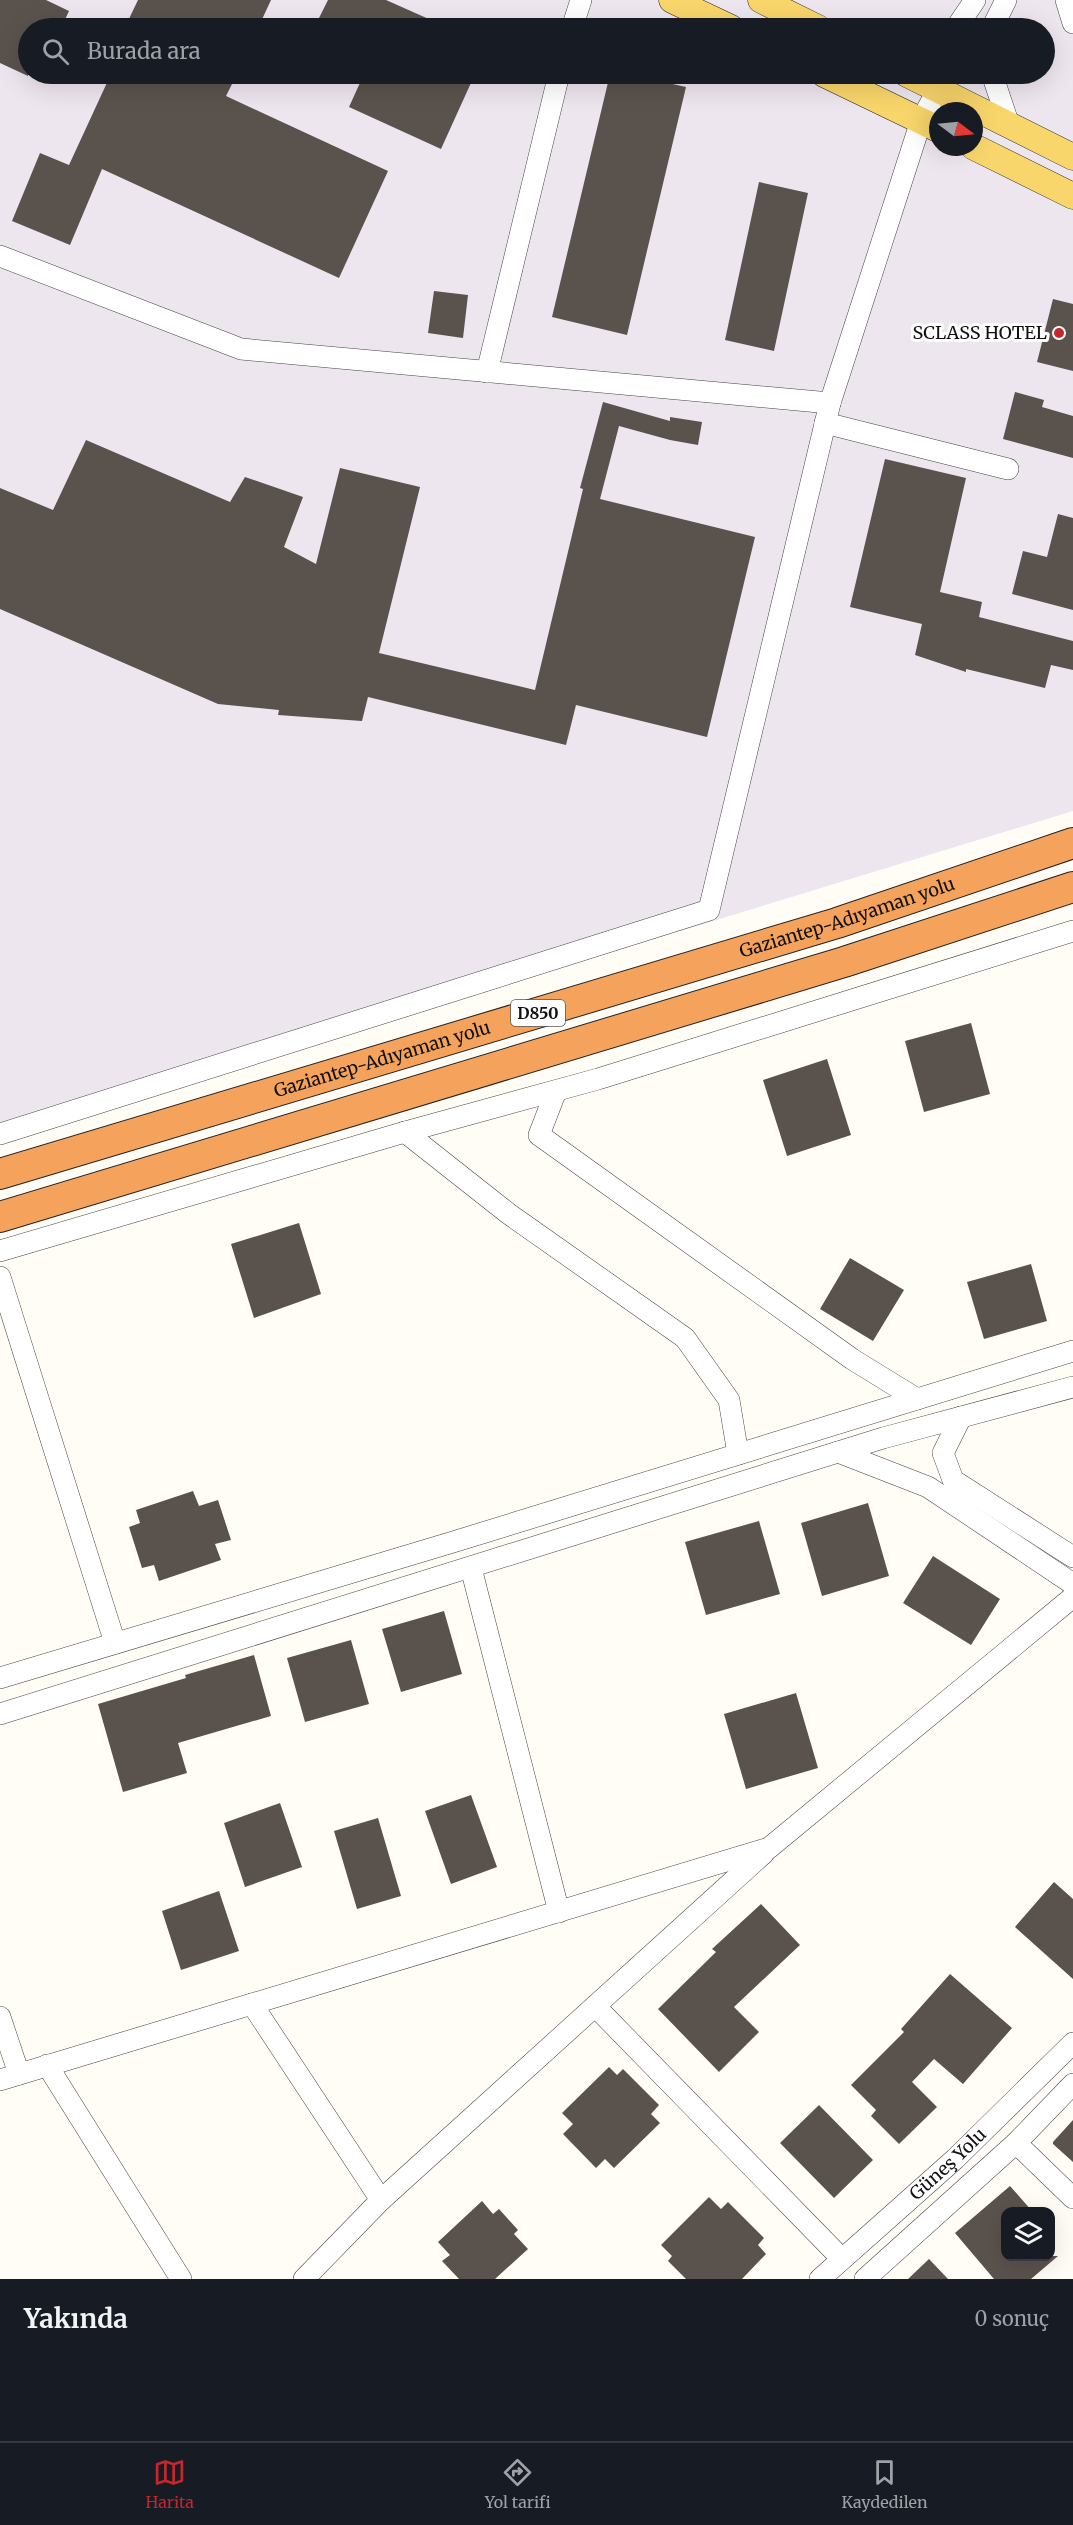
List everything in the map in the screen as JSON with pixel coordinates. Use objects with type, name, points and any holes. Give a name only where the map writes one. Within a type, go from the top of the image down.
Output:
[{"type":"highway","name":"Gaziantep-Adıyaman yolu","points":[[0,1174],[837,923],[1073,843]]},
{"type":"highway","name":"D850","points":[[0,1217],[844,962],[1073,887]]},
{"type":"main road","points":[[672,0],[710,18]]},
{"type":"main road","points":[[761,0],[798,18]]},
{"type":"main road","points":[[845,84],[929,125]]},
{"type":"main road","points":[[953,84],[1009,125],[1073,157]]},
{"type":"main road","points":[[983,151],[1073,196]]},
{"type":"street","points":[[575,18],[581,0]]},
{"type":"street","points":[[963,18],[975,0]]},
{"type":"street","points":[[998,18],[1005,0]]},
{"type":"street","points":[[1066,0],[1073,23]]},
{"type":"street","points":[[487,372],[557,84]]},
{"type":"street","points":[[938,102],[944,84]]},
{"type":"street","points":[[995,84],[1009,125]]},
{"type":"street","points":[[0,1134],[709,910],[828,413],[929,125]]},
{"type":"street","points":[[0,256],[241,349],[487,372],[828,413],[1008,469]]},
{"type":"street","points":[[0,1251],[405,1132],[598,1079],[1073,931]]},
{"type":"street","points":[[556,1091],[539,1135],[852,1359],[917,1399]]},
{"type":"street","points":[[405,1132],[509,1214],[685,1338],[729,1400],[738,1454]]},
{"type":"street","points":[[0,1276],[115,1643]]},
{"type":"street","points":[[0,1678],[1073,1350]]},
{"type":"street","points":[[0,1714],[838,1452],[1073,1387]]},
{"type":"street","points":[[961,1417],[943,1453],[953,1480],[1073,1557]]},
{"type":"street","points":[[838,1452],[928,1487],[1073,1584]]},
{"type":"street","points":[[471,1568],[559,1911]]},
{"type":"street","points":[[304,2279],[381,2200],[769,1848],[1073,1597]]},
{"type":"street","points":[[0,2017],[10,2077],[769,1848]]},
{"type":"street","points":[[252,2004],[381,2200]]},
{"type":"street","points":[[596,2006],[842,2259]]},
{"type":"street","name":"Güneş Yolu","points":[[819,2279],[955,2159],[1073,2043]]},
{"type":"street","points":[[47,2065],[181,2279]]},
{"type":"street","name":"Güneş Yolu","points":[[865,2279],[1016,2143],[1073,2084]]},
{"type":"street","points":[[1016,2143],[1073,2198]]},
{"type":"shaded area","points":[[0,0],[1073,0],[1073,811],[0,1139]]},
{"type":"building","points":[[0,0],[46,0],[69,11],[66,18],[18,18],[18,71],[0,63]]},
{"type":"building","points":[[138,0],[271,0],[263,18],[129,18]]},
{"type":"building","points":[[328,0],[386,0],[426,18],[319,18]]},
{"type":"building","points":[[106,84],[232,84],[226,96],[388,171],[339,278],[102,169],[70,245],[12,221],[40,153],[69,165]]},
{"type":"building","points":[[359,84],[470,84],[441,149],[349,107]]},
{"type":"building","points":[[608,84],[673,84],[686,87],[627,335],[552,317]]},
{"type":"building","points":[[759,182],[808,193],[774,351],[725,340]]},
{"type":"building","points":[[434,291],[468,295],[463,338],[428,333]]},
{"type":"building","name":"SCLASS HOTEL","points":[[1053,299],[1073,304],[1073,371],[1037,362]]},
{"type":"building","points":[[1015,392],[1044,400],[1042,407],[1073,416],[1073,458],[1003,439]]},
{"type":"building","points":[[603,402],[670,421],[670,417],[702,422],[698,445],[619,426],[600,499],[755,537],[707,737],[576,705],[566,745],[368,697],[362,721],[278,715],[279,710],[218,704],[0,609],[0,488],[53,510],[86,440],[230,502],[245,477],[303,497],[284,547],[316,564],[340,468],[420,487],[379,653],[535,690],[583,489],[580,488]]},
{"type":"building","points":[[885,459],[966,478],[940,592],[982,602],[979,617],[1073,641],[1073,670],[1051,665],[1045,688],[966,669],[966,672],[915,655],[922,624],[850,607]]},
{"type":"building","points":[[1058,514],[1073,518],[1073,610],[1012,594],[1023,551],[1047,557]]},
{"type":"building","points":[[971,1023],[990,1094],[924,1112],[905,1041]]},
{"type":"building","points":[[827,1059],[851,1135],[787,1156],[763,1080]]},
{"type":"building","points":[[299,1223],[321,1294],[254,1318],[231,1244]]},
{"type":"building","points":[[850,1258],[904,1290],[873,1341],[820,1309]]},
{"type":"building","points":[[1031,1264],[1047,1321],[984,1339],[967,1282]]},
{"type":"building","points":[[193,1491],[199,1506],[218,1500],[231,1540],[215,1544],[221,1560],[159,1581],[154,1565],[142,1568],[129,1527],[140,1523],[136,1510]]},
{"type":"building","points":[[868,1503],[889,1576],[822,1596],[801,1523]]},
{"type":"building","points":[[759,1521],[780,1594],[706,1615],[685,1542]]},
{"type":"building","points":[[933,1556],[1000,1599],[971,1645],[903,1603]]},
{"type":"building","points":[[444,1611],[462,1674],[401,1692],[382,1629]]},
{"type":"building","points":[[351,1640],[369,1704],[305,1722],[287,1658]]},
{"type":"building","points":[[254,1655],[271,1716],[178,1743],[187,1773],[123,1792],[98,1704]]},
{"type":"building","points":[[796,1693],[818,1768],[746,1789],[724,1714]]},
{"type":"building","points":[[471,1795],[497,1867],[451,1884],[425,1811]]},
{"type":"building","points":[[280,1803],[302,1867],[245,1887],[224,1823]]},
{"type":"building","points":[[378,1818],[401,1896],[357,1909],[334,1831]]},
{"type":"building","points":[[1054,1882],[1073,1899],[1073,1979],[1015,1927]]},
{"type":"building","points":[[219,1891],[239,1951],[181,1970],[162,1911]]},
{"type":"building","points":[[761,1904],[800,1945],[734,2007],[759,2032],[719,2072],[658,2009],[716,1952],[712,1949]]},
{"type":"building","points":[[950,1974],[1012,2028],[963,2084],[934,2059],[912,2082],[937,2107],[899,2144],[871,2116],[876,2110],[851,2085],[904,2032],[901,2029]]},
{"type":"building","points":[[609,2067],[617,2075],[623,2069],[659,2105],[651,2114],[660,2123],[614,2168],[605,2159],[596,2168],[563,2134],[573,2124],[562,2113]]},
{"type":"building","points":[[819,2105],[873,2160],[834,2198],[780,2143]]},
{"type":"building","points":[[1073,2120],[1073,2162],[1053,2142]]},
{"type":"building","points":[[1010,2186],[1028,2207],[1001,2207],[1001,2261],[1052,2261],[1031,2279],[994,2279],[955,2233]]},
{"type":"building","points":[[709,2197],[721,2209],[728,2202],[764,2238],[758,2245],[766,2254],[742,2279],[686,2279],[668,2261],[672,2256],[661,2245]]},
{"type":"building","points":[[482,2201],[493,2214],[499,2209],[518,2230],[514,2234],[528,2249],[495,2279],[459,2279],[442,2261],[450,2255],[438,2242]]},
{"type":"building","points":[[929,2259],[948,2279],[908,2279]]},
{"type":"place","name":"SCLASS HOTEL","points":[[1059,333]]}]
